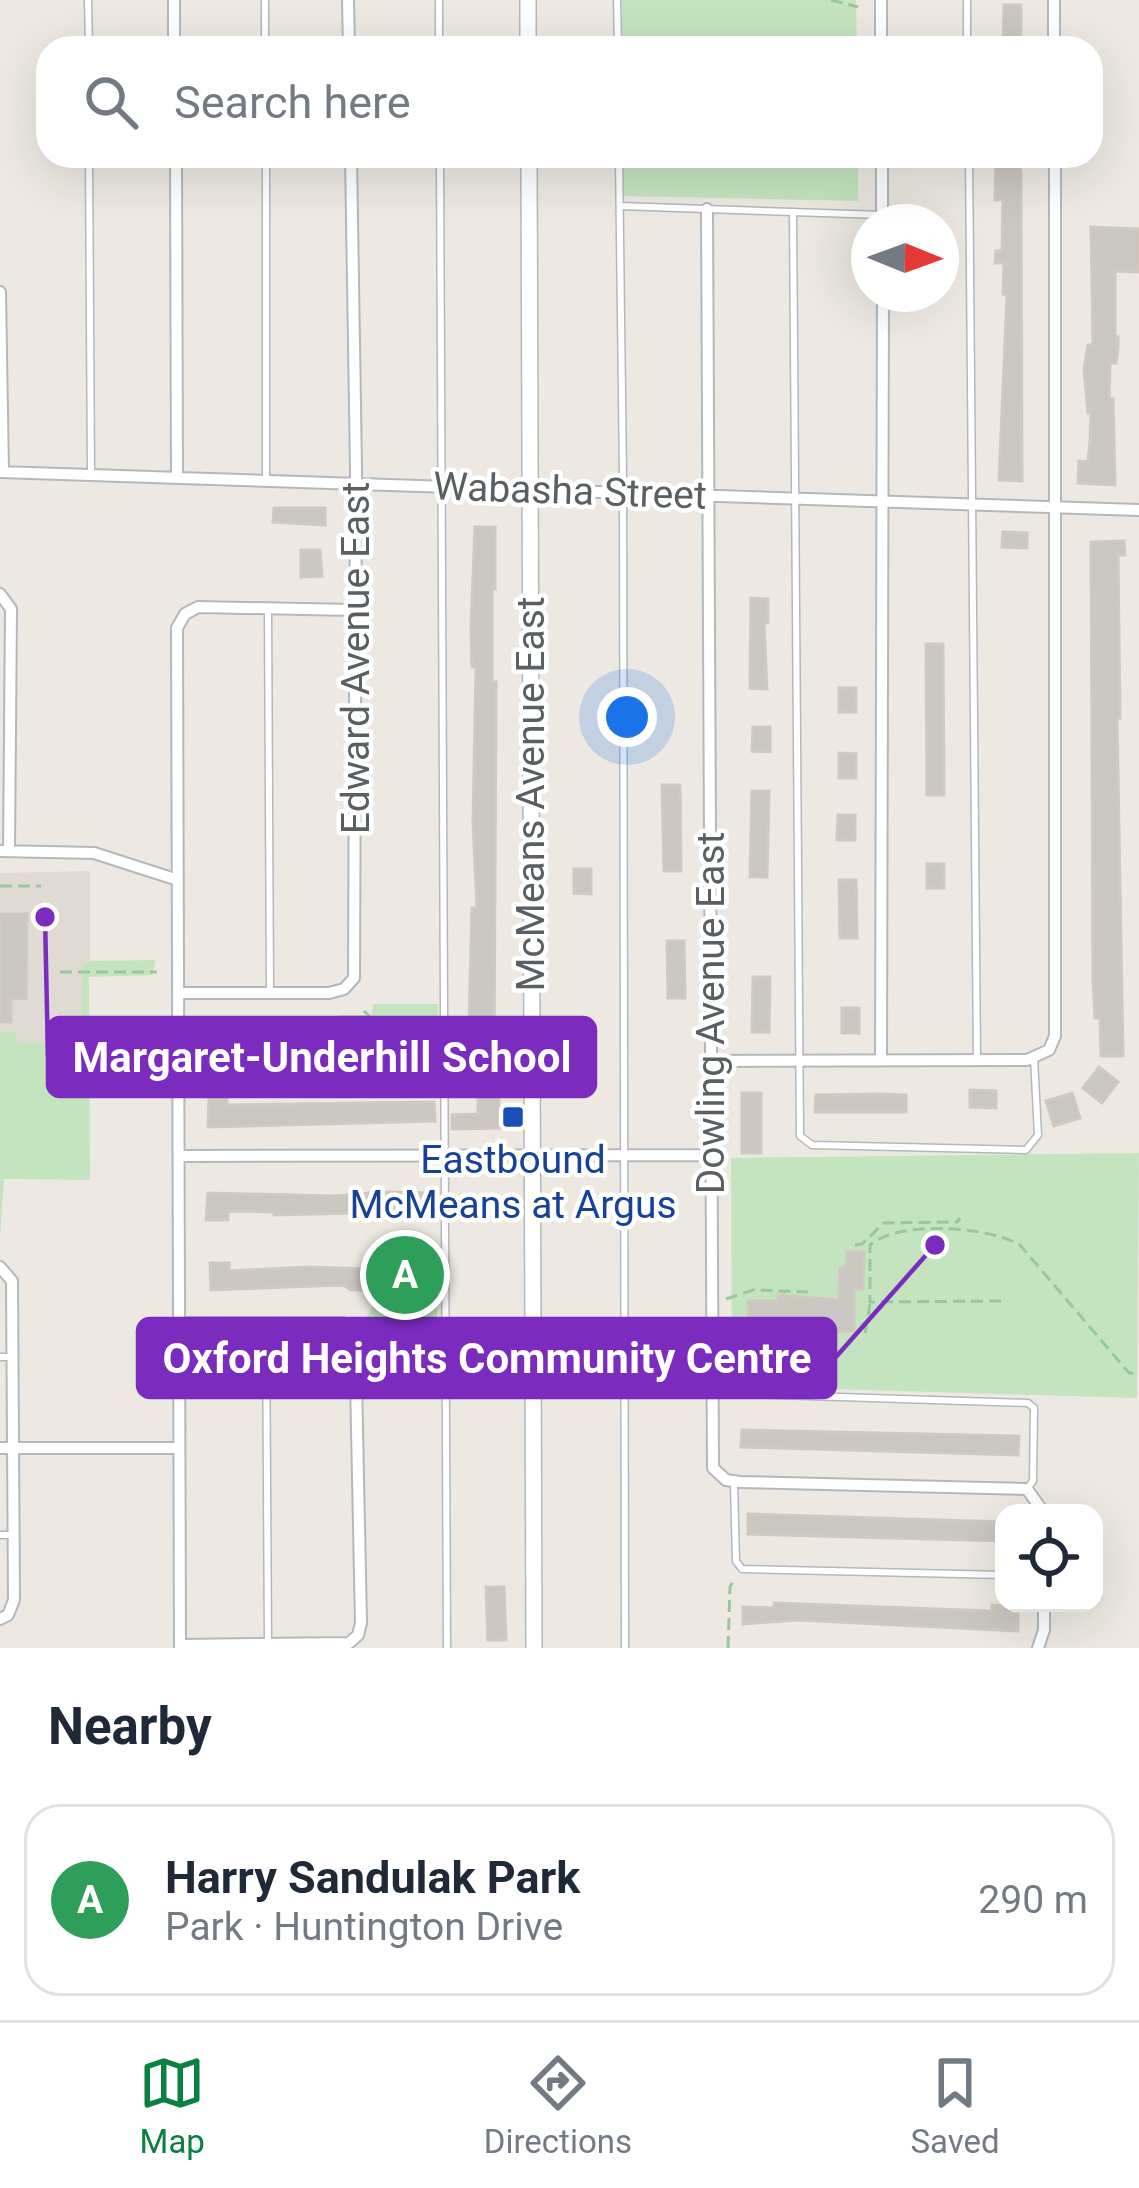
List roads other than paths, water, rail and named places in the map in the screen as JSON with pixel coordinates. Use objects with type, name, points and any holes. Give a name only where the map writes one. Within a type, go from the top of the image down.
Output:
[{"type":"street","points":[[174,0],[175,36]]},
{"type":"street","points":[[348,0],[349,36]]},
{"type":"street","points":[[528,0],[528,36]]},
{"type":"street","points":[[881,0],[881,36]]},
{"type":"street","points":[[1054,0],[1054,36]]},
{"type":"street","points":[[176,168],[177,477]]},
{"type":"street","name":"Edward Avenue East","points":[[178,993],[328,992],[344,989],[354,978],[351,168]]},
{"type":"street","name":"McMeans Avenue East","points":[[529,168],[534,1648]]},
{"type":"street","points":[[882,168],[882,204]]},
{"type":"street","points":[[711,1061],[1034,1058],[1049,1050],[1055,1036],[1055,168]]},
{"type":"street","name":"Dowling Avenue East","points":[[707,209],[710,1394],[713,1468],[734,1481]]},
{"type":"street","points":[[0,292],[2,472]]},
{"type":"street","points":[[880,1059],[883,312]]},
{"type":"street","name":"Wabasha Street","points":[[2,472],[1139,510]]},
{"type":"street","points":[[0,594],[11,609],[5,851],[94,853],[178,880]]},
{"type":"street","points":[[178,1323],[343,1323],[356,1331],[358,1635],[349,1643],[180,1647],[178,1448],[177,628],[185,614],[198,608],[352,610]]},
{"type":"street","points":[[178,1156],[712,1155]]},
{"type":"street","points":[[0,1267],[12,1282],[6,1357],[7,1535],[14,1600],[8,1615],[0,1619]]},
{"type":"street","points":[[7,1448],[178,1448]]},
{"type":"street","points":[[734,1481],[1027,1489],[1038,1504]]},
{"type":"street","points":[[1038,1648],[1044,1612]]},
{"type":"lane","points":[[88,0],[88,36]]},
{"type":"lane","points":[[265,0],[265,36]]},
{"type":"lane","points":[[439,0],[439,36]]},
{"type":"lane","points":[[617,0],[618,36]]},
{"type":"lane","points":[[967,0],[968,36]]},
{"type":"lane","points":[[89,168],[91,475]]},
{"type":"lane","points":[[266,168],[266,480]]},
{"type":"lane","points":[[440,168],[447,1648]]},
{"type":"lane","points":[[619,168],[625,1648]]},
{"type":"lane","points":[[969,168],[977,1060]]},
{"type":"lane","points":[[620,206],[851,216]]},
{"type":"lane","points":[[794,212],[800,1136],[812,1145],[1026,1150],[1038,1135],[1034,1058]]},
{"type":"lane","points":[[268,609],[270,992]]},
{"type":"lane","points":[[266,1323],[268,1645]]},
{"type":"lane","points":[[710,1394],[1028,1403],[1034,1408],[1033,1481],[1027,1489]]},
{"type":"lane","points":[[734,1481],[740,1567],[995,1575]]},
{"type":"place","name":"Margaret-Underhill School","points":[[45,917]]},
{"type":"place","name":"Eastbound McMeans at Argus","points":[[513,1117]]},
{"type":"place","name":"Oxford Heights Community Centre","points":[[935,1245]]},
{"type":"place","name":"Harry Sandulak Park","points":[[405,1275]]}]
